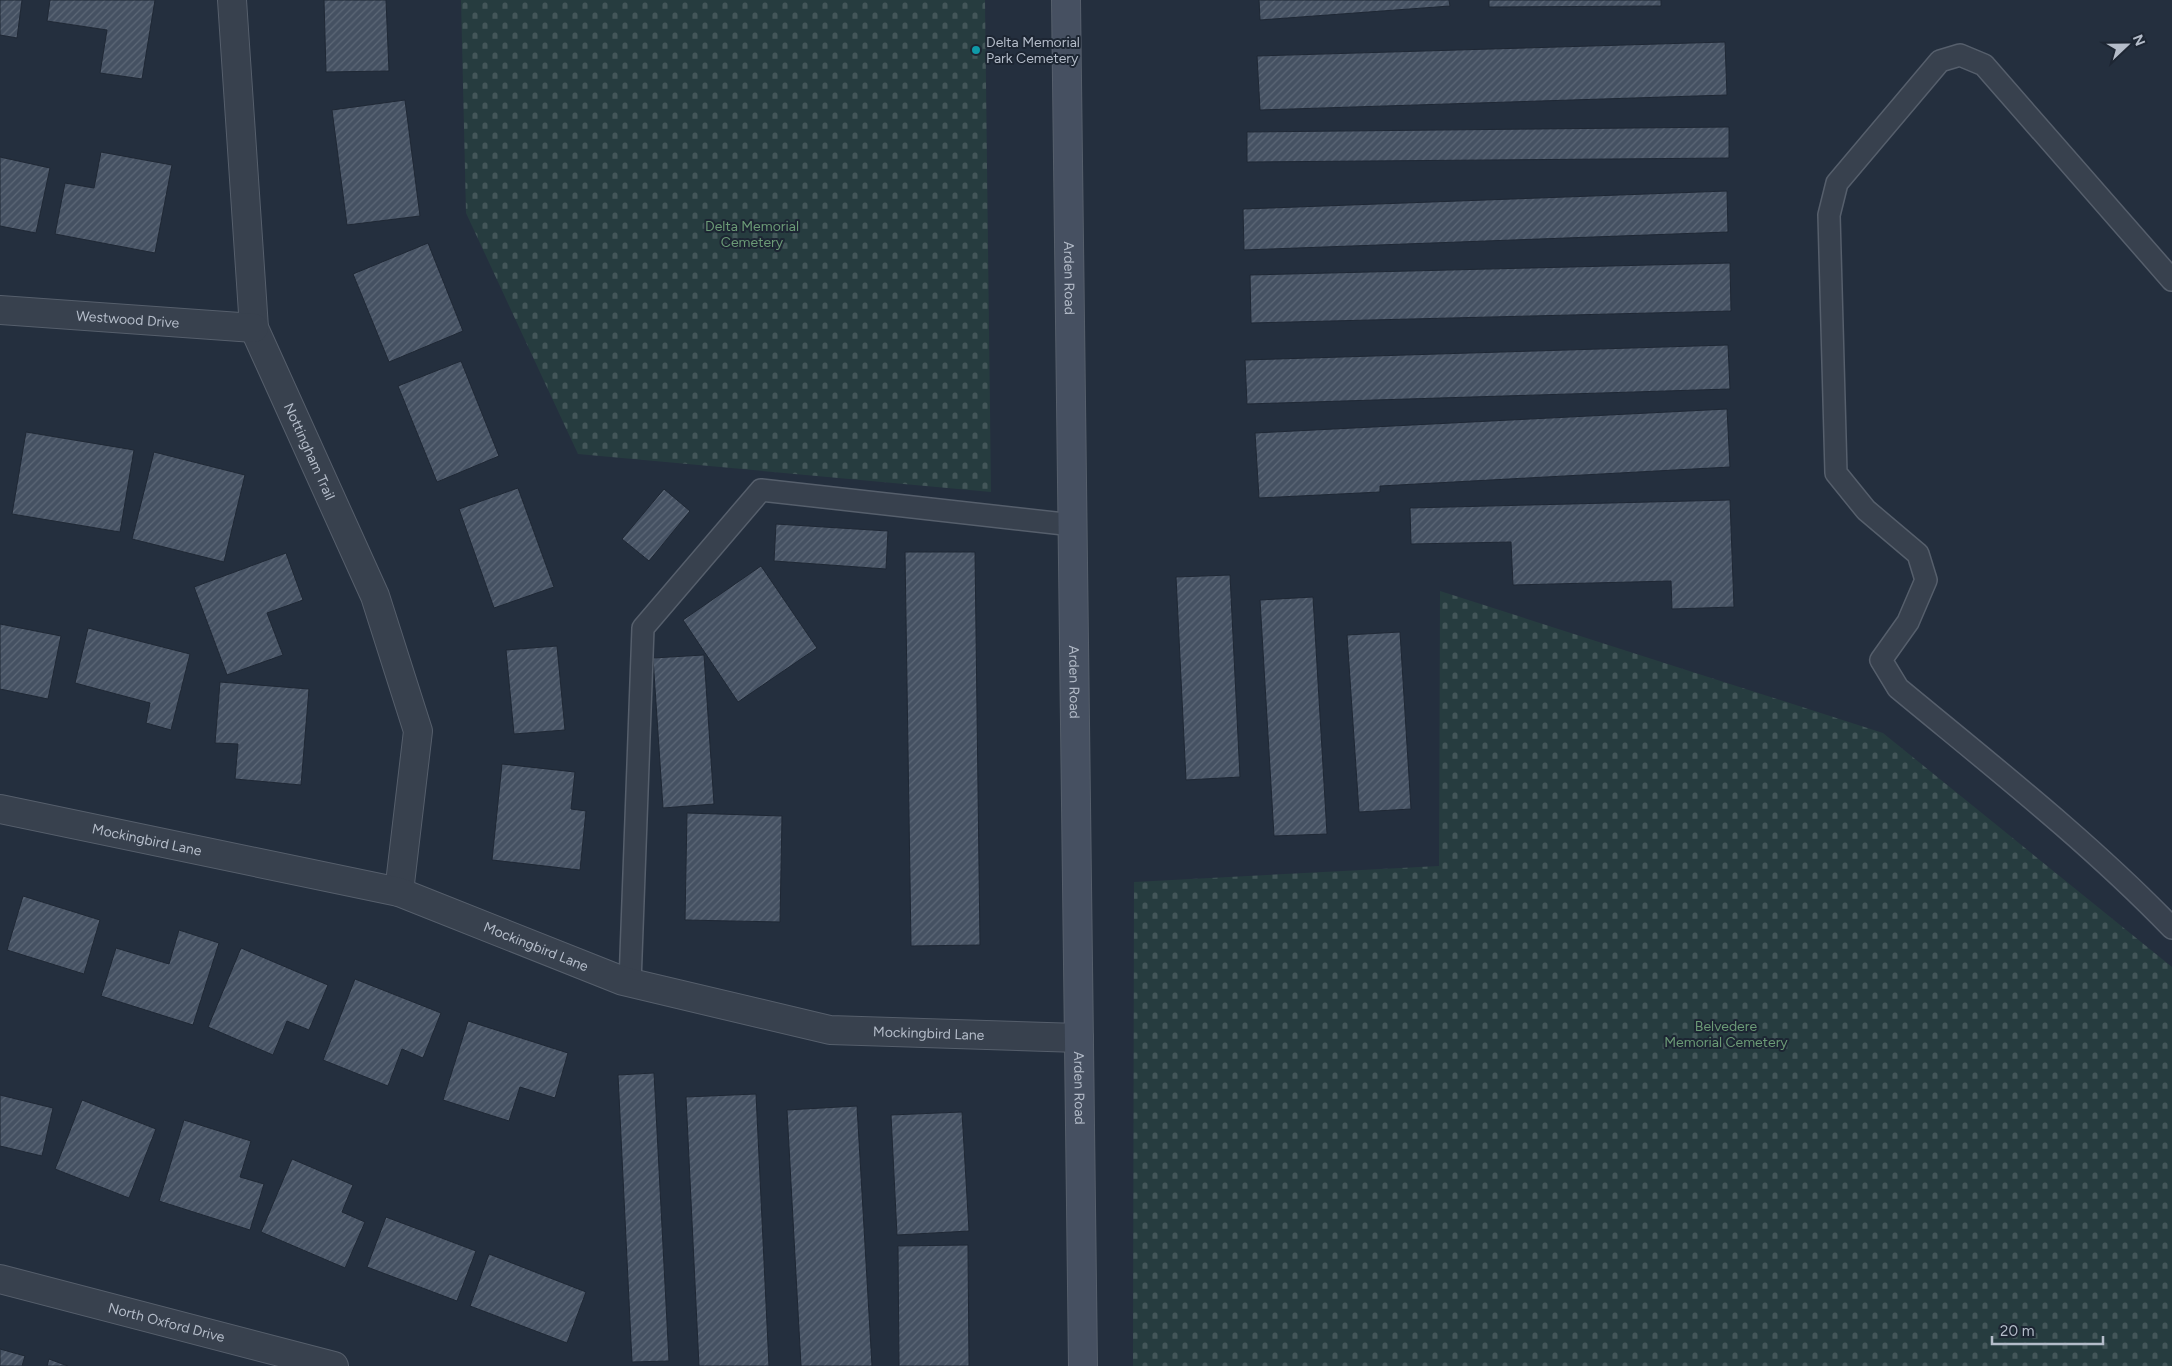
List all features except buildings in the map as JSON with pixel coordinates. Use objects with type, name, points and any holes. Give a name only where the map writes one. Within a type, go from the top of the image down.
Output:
[{"type":"main road","name":"Arden Road","points":[[1066,0],[1083,1366]]},
{"type":"street","name":"Nottingham Trail","points":[[232,0],[254,328],[375,596],[418,731],[399,892]]},
{"type":"street","name":"Westwood Drive","points":[[0,310],[254,328]]},
{"type":"street","name":"Mockingbird Lane","points":[[0,809],[399,892],[630,983],[830,1030],[1079,1038]]},
{"type":"street","name":"North Oxford Drive","points":[[0,1279],[334,1366]]},
{"type":"lane","points":[[2172,280],[1984,65],[1960,55],[1940,61],[1837,183],[1830,215],[1836,473],[1866,510],[1918,554],[1926,580],[1908,622],[1881,660],[1898,688],[2059,822],[2172,928]]},
{"type":"lane","points":[[630,983],[643,628],[761,490],[1073,525]]},
{"type":"green space","name":"Delta Memorial Cemetery","points":[[461,0],[985,0],[991,492],[578,454],[466,213]]},
{"type":"green space","name":"Belvedere Memorial Cemetery","points":[[1440,591],[1883,733],[2172,967],[2172,1366],[1133,1366],[1134,882],[1439,866]]},
{"type":"place","name":"Delta Memorial Park Cemetery","points":[[976,50]]}]
